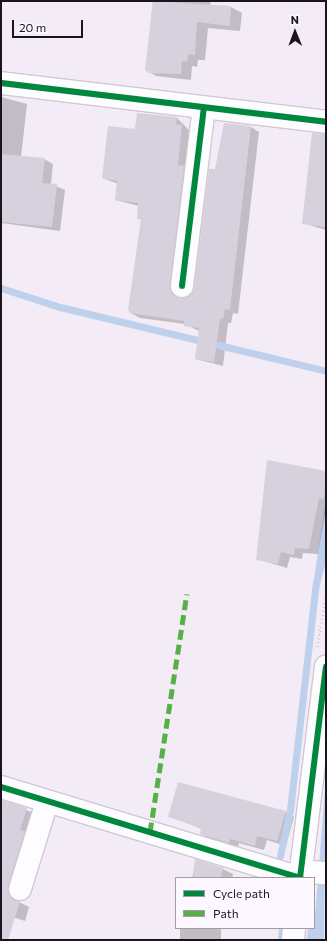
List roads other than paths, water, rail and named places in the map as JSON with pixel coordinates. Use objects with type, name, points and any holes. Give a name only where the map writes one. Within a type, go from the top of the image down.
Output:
[{"type":"street","points":[[1,84],[326,122]]},
{"type":"street","points":[[182,286],[204,108]]},
{"type":"street","points":[[1,787],[48,802],[308,874],[326,667]]},
{"type":"street","points":[[20,889],[48,802]]},
{"type":"street","points":[[293,940],[294,929]]},
{"type":"water","points":[[326,499],[326,561],[318,593],[312,593]]},
{"type":"water","points":[[326,777],[324,940],[307,940],[308,929],[315,929]]},
{"type":"waterway","points":[[1,288],[60,307],[326,371]]},
{"type":"waterway","points":[[280,856],[290,810],[316,583]]},
{"type":"waterway","points":[[281,940],[282,929]]}]
